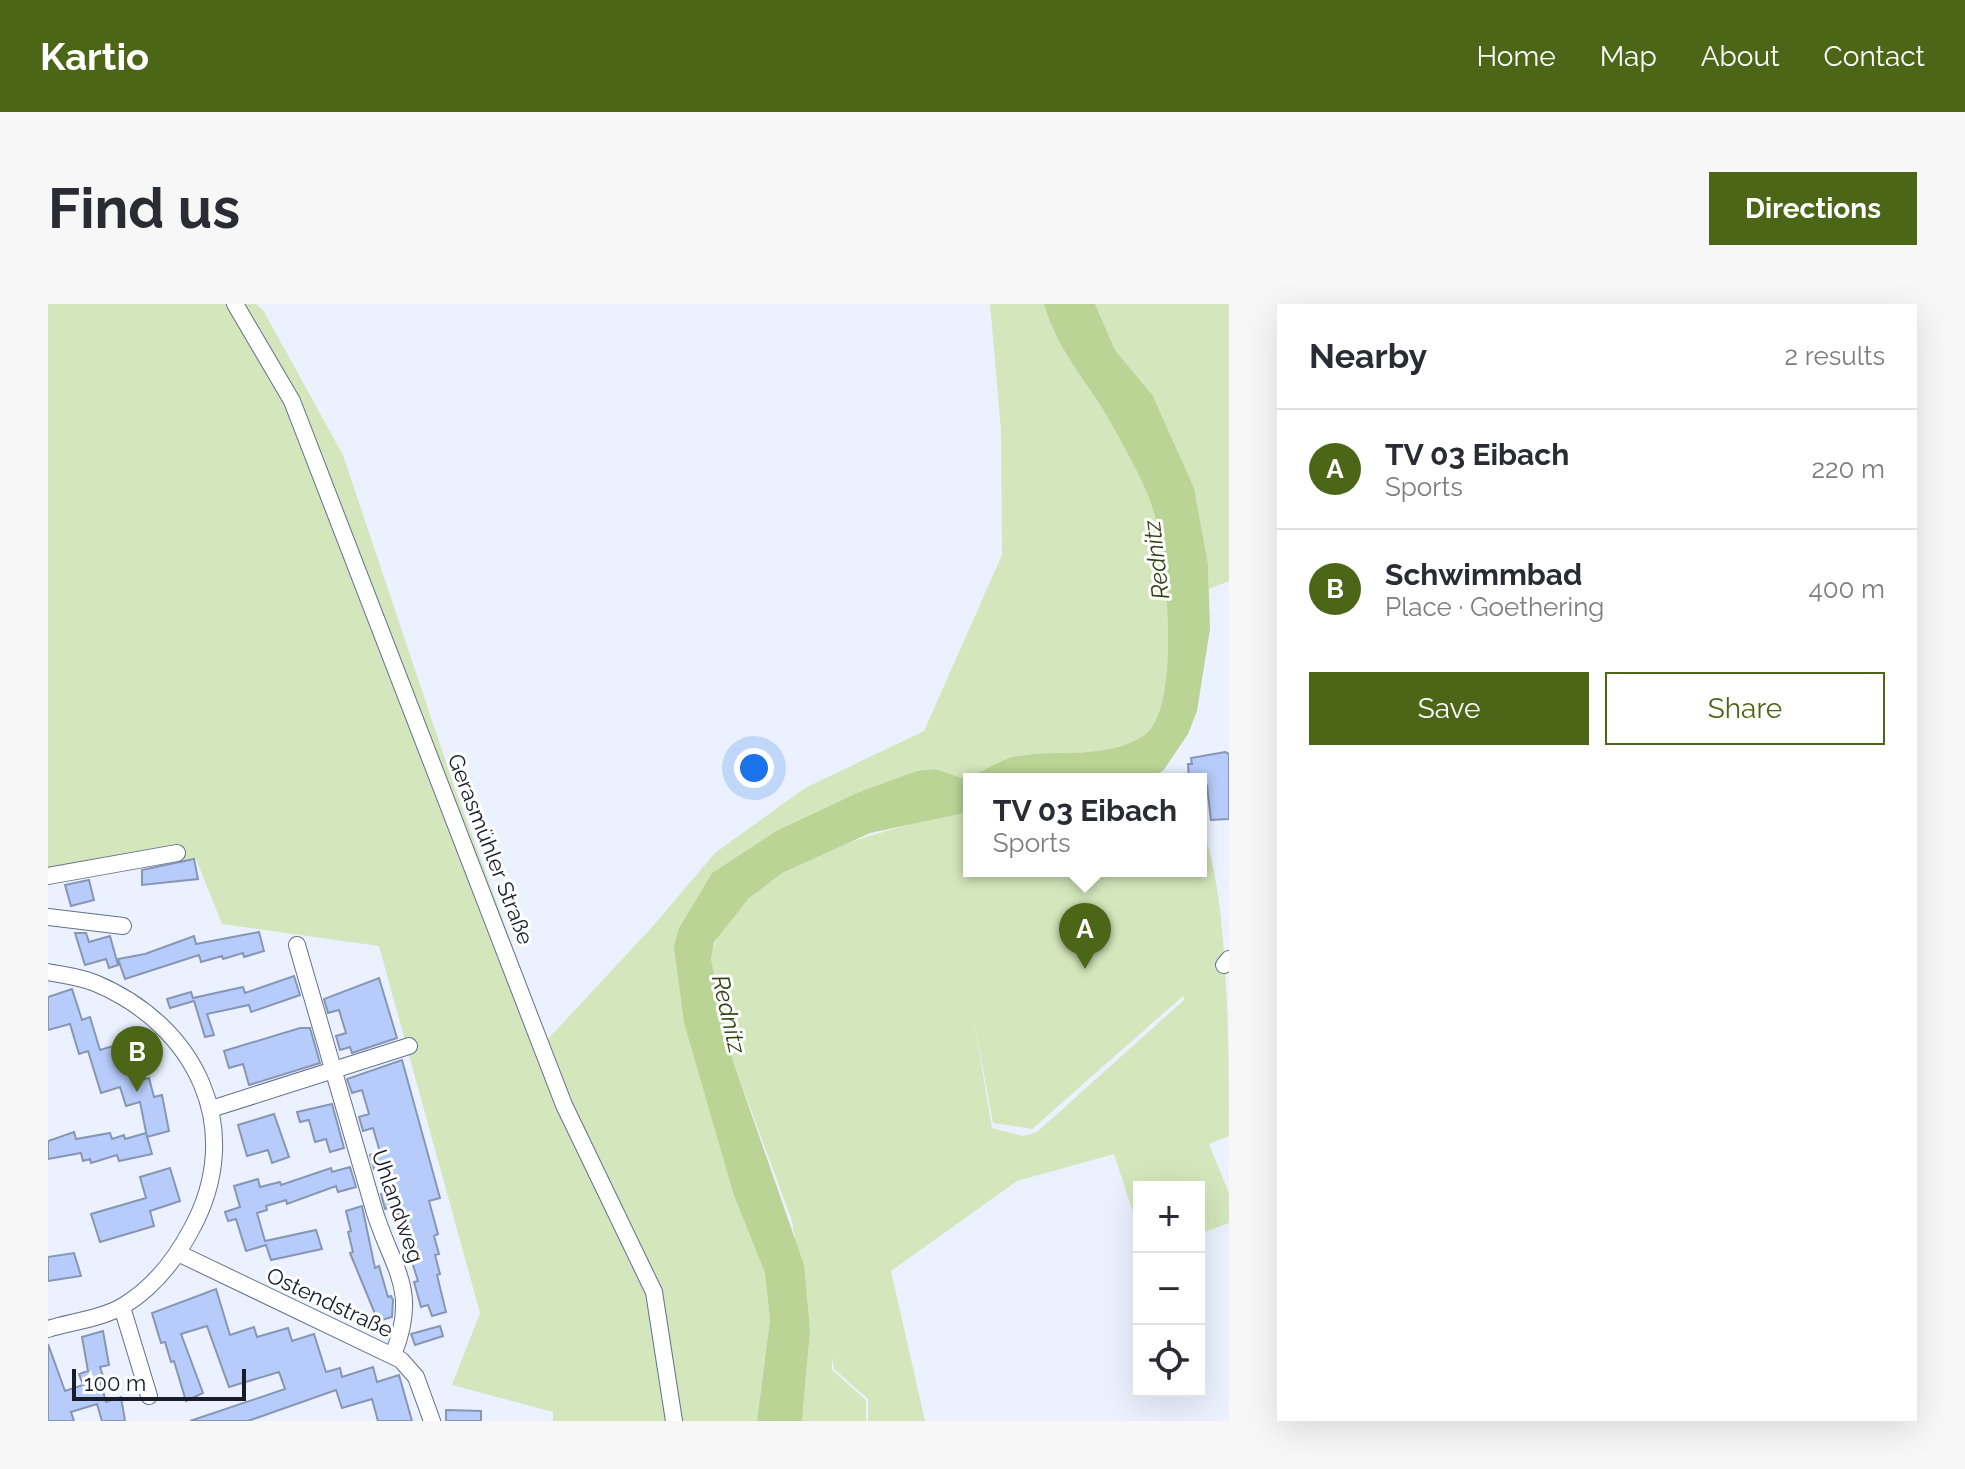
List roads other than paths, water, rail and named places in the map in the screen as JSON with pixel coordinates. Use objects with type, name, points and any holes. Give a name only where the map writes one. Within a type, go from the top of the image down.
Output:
[{"type":"street","name":"Gerasmühler Straße","points":[[235,304],[292,401],[543,1042],[564,1105],[654,1292],[674,1421]]},
{"type":"street","points":[[48,876],[177,853]]},
{"type":"street","points":[[48,917],[123,926]]},
{"type":"street","name":"Uhlandweg","points":[[297,945],[383,1237],[392,1251],[405,1298],[406,1313],[393,1355]]},
{"type":"street","points":[[48,972],[91,981],[146,1010],[189,1056],[211,1109],[214,1165],[201,1213],[178,1253],[157,1279],[122,1307],[48,1329]]},
{"type":"street","points":[[211,1109],[409,1046]]},
{"type":"street","name":"Ostendstraße","points":[[178,1253],[393,1355],[416,1377],[432,1421]]},
{"type":"street","points":[[122,1307],[149,1396]]},
{"type":"place","name":"TV 03 Eibach","points":[[1085,969]]},
{"type":"place","name":"Schwimmbad","points":[[137,1092]]},
{"type":"water label","name":"Rednitz","points":[[1156,560]]},
{"type":"water label","name":"Rednitz","points":[[729,1014]]}]
